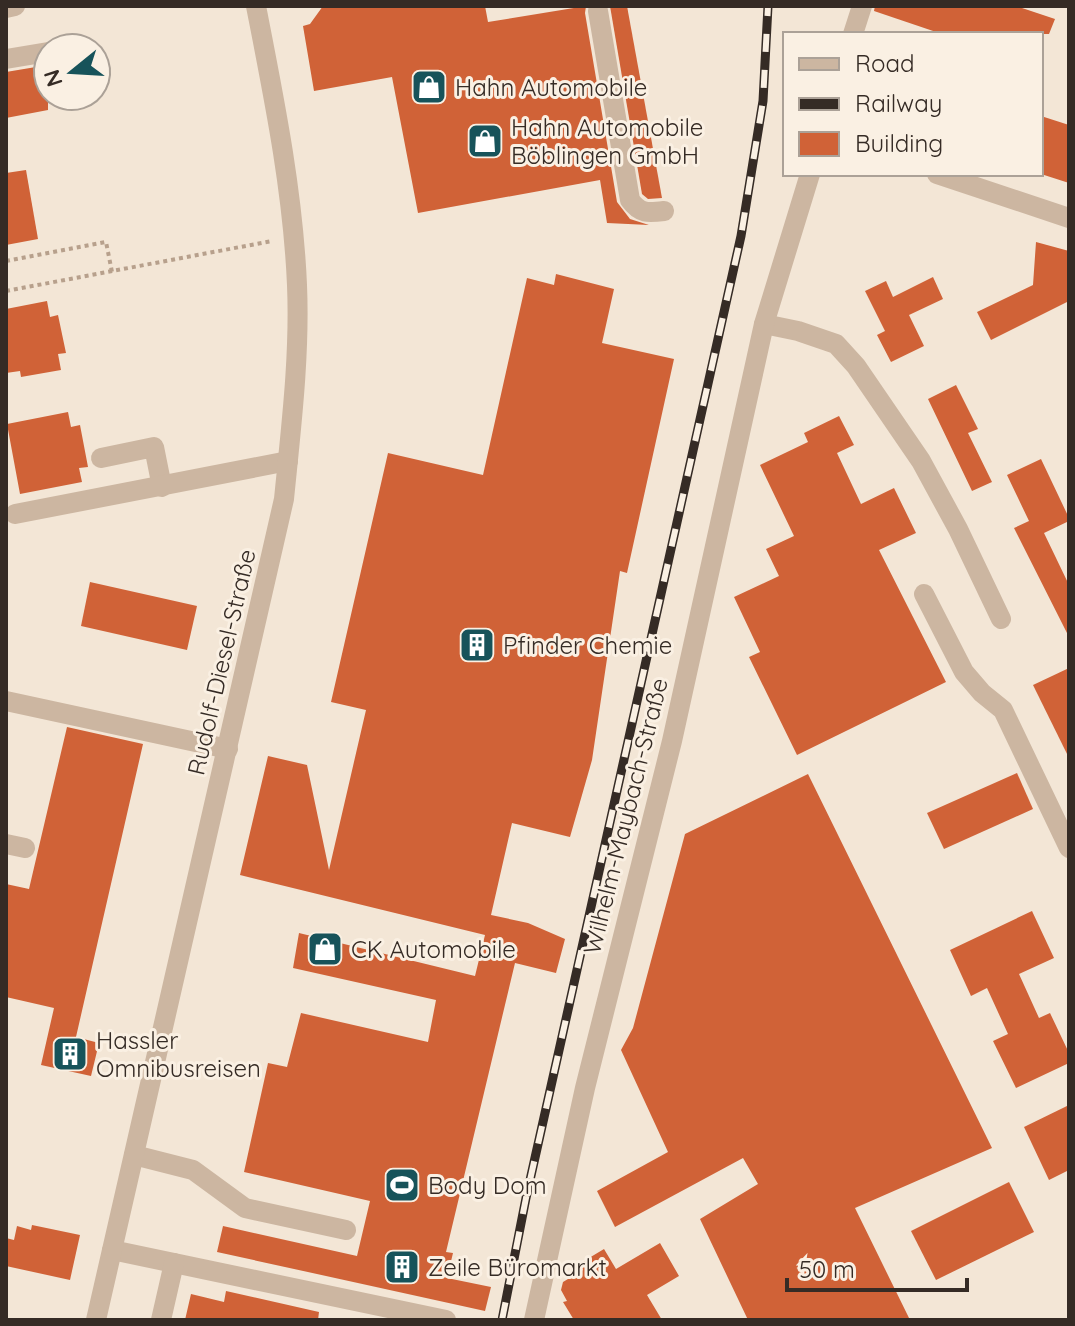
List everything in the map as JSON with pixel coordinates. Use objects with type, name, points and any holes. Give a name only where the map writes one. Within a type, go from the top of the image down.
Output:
[{"type":"street","points":[[6,8],[15,6]]},
{"type":"street","name":"Rudolf-Diesel-Straße","points":[[96,1320],[284,499],[293,395],[297,289],[294,237],[256,6]]},
{"type":"street","points":[[854,32],[862,6]]},
{"type":"street","points":[[598,11],[630,200],[636,209],[646,213],[664,211]]},
{"type":"street","points":[[6,59],[32,55]]},
{"type":"street","name":"Wilhelm-Maybach-Straße","points":[[534,1320],[585,1088],[672,741],[764,324],[809,176]]},
{"type":"street","points":[[943,176],[1069,218]]},
{"type":"street","points":[[764,324],[836,344],[856,366],[921,461],[1001,619]]},
{"type":"street","points":[[101,458],[154,447],[162,487]]},
{"type":"street","points":[[15,514],[288,461]]},
{"type":"street","points":[[924,594],[964,672],[982,693],[1003,710],[1069,848]]},
{"type":"street","points":[[6,701],[228,749]]},
{"type":"street","points":[[134,1155],[193,1170],[245,1208],[346,1230]]},
{"type":"street","points":[[112,1250],[446,1320]]},
{"type":"street","points":[[161,1320],[174,1263]]},
{"type":"path","points":[[6,291],[294,237]]},
{"type":"path","points":[[6,261],[106,242],[112,272]]},
{"type":"building","name":"Hahn Automobile Böblingen GmbH","points":[[323,6],[485,6],[488,22],[586,6],[617,202],[630,219],[649,225],[607,223],[600,180],[418,213],[392,77],[314,91],[303,26],[310,24]]},
{"type":"building","points":[[610,6],[627,6],[662,198],[648,199],[642,194]]},
{"type":"building","points":[[875,6],[1016,6],[1055,19],[1049,34],[936,32],[874,11]]},
{"type":"building","points":[[32,68],[32,112],[38,112],[6,118],[6,72]]},
{"type":"building","points":[[1043,117],[1069,125],[1069,183],[1043,175]]},
{"type":"building","points":[[26,170],[38,239],[6,245],[6,173]]},
{"type":"building","points":[[1036,242],[1069,251],[1067,302],[991,340],[977,312],[1033,285]]},
{"type":"building","name":"Pfinder Chemie","points":[[556,274],[614,289],[602,343],[674,359],[627,573],[620,571],[592,760],[570,837],[512,823],[491,915],[528,923],[565,939],[556,973],[515,963],[446,1252],[453,1253],[447,1278],[491,1287],[485,1311],[217,1252],[223,1226],[357,1256],[370,1201],[244,1172],[268,1063],[287,1067],[301,1013],[428,1042],[436,1000],[293,968],[299,933],[475,976],[485,935],[240,875],[268,756],[307,765],[329,870],[366,710],[331,702],[388,453],[483,475],[527,278],[554,285]]},
{"type":"building","points":[[933,277],[943,299],[909,315],[924,346],[891,362],[877,335],[885,331],[865,291],[886,281],[893,297]]},
{"type":"building","points":[[47,301],[50,317],[58,315],[66,353],[58,354],[61,370],[21,377],[20,371],[6,373],[6,309]]},
{"type":"building","points":[[956,385],[978,429],[968,433],[992,482],[972,491],[928,399]]},
{"type":"building","points":[[68,412],[71,427],[80,425],[88,467],[79,468],[82,482],[20,494],[7,424]]},
{"type":"building","points":[[839,416],[854,445],[837,453],[861,504],[894,488],[916,533],[879,550],[946,682],[797,755],[749,657],[760,652],[734,597],[779,576],[766,549],[794,536],[760,465],[808,442],[804,433]]},
{"type":"building","points":[[1041,459],[1069,518],[1069,521],[1044,533],[1069,585],[1069,637],[1014,528],[1029,521],[1007,475]]},
{"type":"building","points":[[90,582],[197,606],[187,650],[81,626]]},
{"type":"building","points":[[1069,668],[1069,758],[1033,685]]},
{"type":"building","points":[[67,727],[143,744],[76,1037],[99,1043],[91,1076],[41,1065],[54,1008],[6,997],[6,884],[29,889]]},
{"type":"building","points":[[1017,773],[1033,809],[944,849],[927,813]]},
{"type":"building","points":[[808,774],[992,1148],[855,1208],[910,1320],[748,1320],[700,1219],[758,1184],[743,1158],[615,1227],[597,1191],[668,1152],[621,1050],[633,1028],[685,834]]},
{"type":"building","points":[[1032,911],[1054,958],[1019,974],[1039,1018],[1050,1013],[1069,1053],[1069,1063],[1016,1088],[993,1041],[1008,1034],[987,988],[971,996],[950,950]]},
{"type":"building","points":[[1069,1105],[1069,1170],[1049,1180],[1024,1127]]},
{"type":"building","points":[[1009,1182],[1034,1232],[936,1280],[911,1231]]},
{"type":"building","points":[[32,1225],[80,1235],[70,1280],[6,1266],[6,1238],[14,1240],[17,1226],[31,1230]]},
{"type":"building","points":[[660,1243],[679,1276],[647,1295],[662,1320],[574,1320],[563,1302],[567,1301],[561,1290],[563,1282],[583,1270],[579,1264],[604,1249],[616,1269]]},
{"type":"building","points":[[226,1291],[319,1312],[318,1320],[185,1320],[191,1294],[224,1302]]},
{"type":"railway","points":[[502,1320],[526,1198],[741,236],[763,101],[768,6]]},
{"type":"place","name":"Hahn Automobile","points":[[429,87]]},
{"type":"place","name":"Hahn Automobile Böblingen GmbH","points":[[485,141]]},
{"type":"place","name":"Pfinder Chemie","points":[[477,645]]},
{"type":"place","name":"CK Automobile","points":[[325,949]]},
{"type":"place","name":"Hassler Omnibusreisen","points":[[70,1054]]},
{"type":"place","name":"Body Dom","points":[[402,1185]]},
{"type":"place","name":"Zeile Büromarkt","points":[[402,1267]]}]
